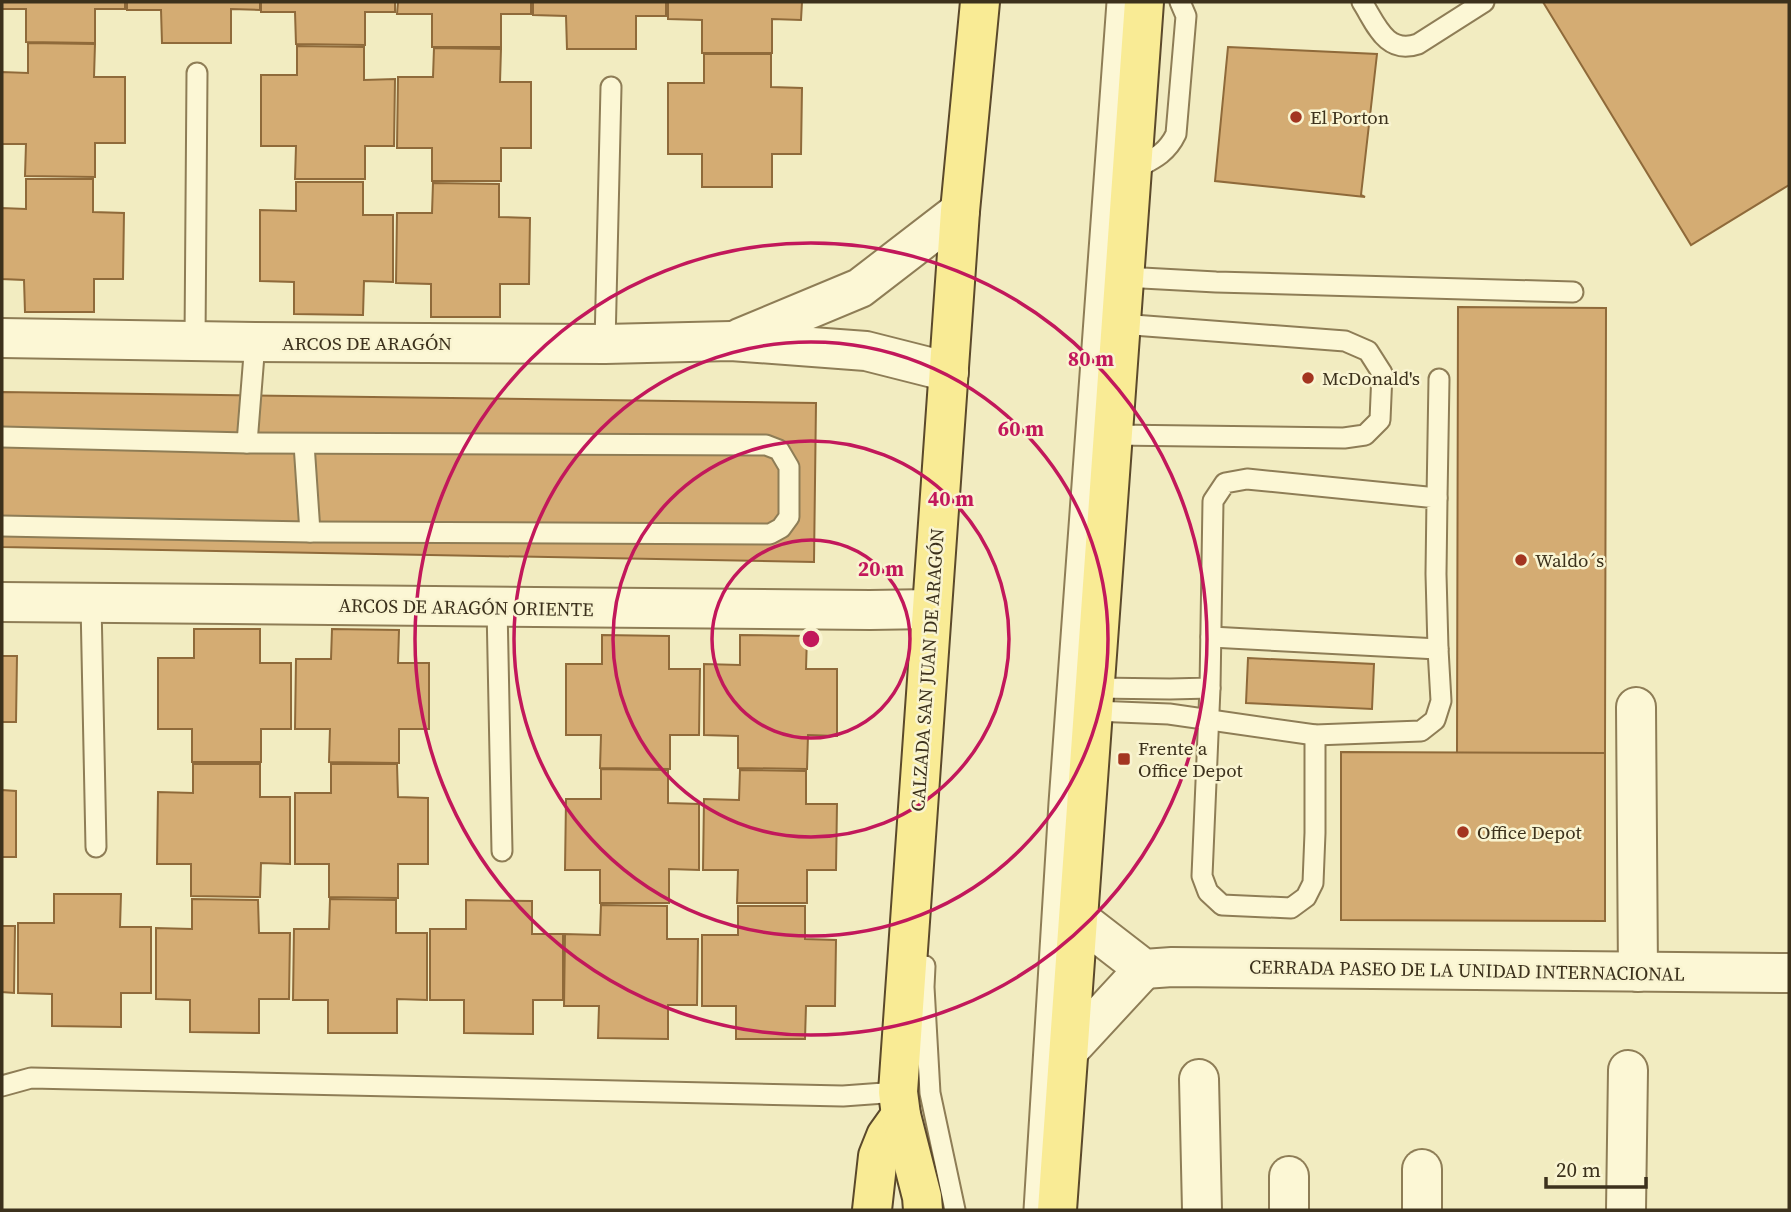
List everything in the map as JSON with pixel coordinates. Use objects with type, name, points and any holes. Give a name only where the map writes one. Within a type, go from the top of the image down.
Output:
[{"type":"main road","name":"CALZADA SAN JUAN DE ARAGÓN","points":[[922,1210],[922,1197],[900,1103],[931,609],[949,372],[968,226],[981,2]]},
{"type":"main road","points":[[1057,1210],[1144,2]]},
{"type":"main road","points":[[872,1210],[878,1156],[900,1103]]},
{"type":"street","name":"ARCOS DE ARAGÓN","points":[[731,341],[860,288],[968,226]]},
{"type":"street","name":"ARCOS DE ARAGÓN","points":[[2,338],[605,344],[731,341],[866,351],[949,372]]},
{"type":"street","name":"ARCOS DE ARAGÓN ORIENTE","points":[[2,602],[931,609]]},
{"type":"street","points":[[1636,707],[1638,972]]},
{"type":"street","points":[[1070,1049],[1144,969],[1078,918]]},
{"type":"street","name":"CERRADA PASEO DE LA UNIDAD INTERNACIONAL","points":[[1144,969],[1172,967],[1789,973]]},
{"type":"street","points":[[1626,1210],[1628,1070]]},
{"type":"street","points":[[1199,1080],[1202,1210]]},
{"type":"street","points":[[1422,1169],[1422,1210]]},
{"type":"lane","points":[[984,158],[998,2]]},
{"type":"lane","points":[[1034,1210],[1059,803],[1116,2]]},
{"type":"lane","points":[[1131,171],[1160,155],[1171,145],[1177,134],[1186,16],[1180,2]]},
{"type":"lane","points":[[1362,2],[1391,43],[1399,47],[1409,47],[1484,2]]},
{"type":"lane","points":[[195,341],[197,74]]},
{"type":"lane","points":[[605,344],[611,87]]},
{"type":"lane","points":[[956,1210],[930,1093],[924,987],[968,226]]},
{"type":"lane","points":[[1124,277],[1573,292]]},
{"type":"lane","points":[[1114,435],[1331,438],[1366,435],[1380,420],[1382,373],[1368,351],[1345,341],[1120,324]]},
{"type":"lane","points":[[247,443],[255,342]]},
{"type":"lane","points":[[1095,700],[1169,714],[1315,735],[1422,731],[1435,720],[1441,701],[1436,575],[1438,379]]},
{"type":"lane","points":[[2,437],[304,444],[766,445],[779,450],[789,467],[789,517],[781,528],[770,534],[310,532],[2,526]]},
{"type":"lane","points":[[304,444],[310,532]]},
{"type":"lane","points":[[1315,735],[1313,883],[1306,897],[1291,908],[1222,905],[1208,892],[1202,876],[1210,718],[1213,501],[1225,483],[1247,479],[1437,498]]},
{"type":"lane","points":[[90,603],[96,847]]},
{"type":"lane","points":[[498,607],[502,851]]},
{"type":"lane","points":[[1210,637],[1438,649]]},
{"type":"lane","points":[[1095,700],[1170,689],[1210,688]]},
{"type":"lane","points":[[2,1086],[31,1078],[843,1096],[900,1103]]},
{"type":"building","points":[[2,2],[125,2],[125,9],[95,9],[95,43],[26,42],[26,9],[2,9]]},
{"type":"building","points":[[127,2],[260,2],[260,10],[231,9],[231,43],[162,43],[161,10],[127,10]]},
{"type":"building","points":[[261,2],[395,2],[395,12],[365,12],[365,45],[296,44],[295,12],[261,12]]},
{"type":"building","points":[[398,2],[531,2],[531,14],[501,14],[501,47],[432,47],[432,14],[397,14]]},
{"type":"building","points":[[533,2],[666,2],[666,16],[636,16],[636,49],[567,49],[566,16],[533,15]]},
{"type":"building","points":[[668,2],[802,2],[801,20],[772,19],[772,53],[702,53],[702,20],[668,19]]},
{"type":"building","points":[[1543,2],[1789,2],[1789,185],[1691,245]]},
{"type":"building","points":[[28,43],[95,44],[94,77],[125,77],[125,143],[95,143],[95,177],[25,176],[26,144],[2,144],[2,72],[28,73]]},
{"type":"building","points":[[297,46],[364,47],[364,80],[395,79],[394,146],[365,146],[365,179],[295,179],[296,146],[261,146],[261,75],[297,75]]},
{"type":"building","name":"El Porton","points":[[1228,47],[1377,54],[1361,195],[1365,197],[1215,181]]},
{"type":"building","points":[[434,48],[501,49],[500,82],[531,82],[531,148],[501,148],[501,181],[432,181],[432,148],[397,148],[398,77],[433,77]]},
{"type":"building","points":[[704,54],[771,54],[771,87],[802,88],[801,154],[772,154],[772,187],[702,187],[702,154],[668,154],[668,83],[704,83]]},
{"type":"building","points":[[26,179],[93,179],[93,212],[124,213],[123,279],[94,279],[94,312],[25,312],[24,280],[2,279],[2,208],[26,209]]},
{"type":"building","points":[[296,182],[363,182],[363,215],[393,215],[393,282],[364,281],[363,315],[294,314],[294,282],[260,281],[260,210],[296,211]]},
{"type":"building","points":[[433,183],[499,184],[499,217],[530,218],[529,284],[500,284],[500,317],[431,317],[431,284],[396,283],[397,213],[432,213]]},
{"type":"building","points":[[1458,307],[1606,308],[1605,753],[1457,753]]},
{"type":"building","points":[[2,392],[816,403],[814,562],[2,547]]},
{"type":"building","points":[[194,629],[260,629],[260,663],[291,663],[291,729],[261,729],[261,762],[192,762],[192,729],[158,729],[158,658],[194,658]]},
{"type":"building","points":[[332,629],[399,630],[398,663],[429,663],[429,729],[399,729],[399,763],[329,762],[330,729],[295,729],[296,659],[331,659]]},
{"type":"building","points":[[602,635],[669,636],[669,669],[700,669],[699,735],[670,735],[670,769],[600,768],[601,735],[566,735],[566,664],[602,664]]},
{"type":"building","points":[[740,635],[807,636],[806,669],[837,669],[837,736],[808,735],[807,769],[738,768],[738,736],[704,735],[704,664],[740,665]]},
{"type":"building","points":[[2,656],[17,656],[16,722],[2,722]]},
{"type":"building","points":[[1248,658],[1374,664],[1372,709],[1246,703]]},
{"type":"building","points":[[1341,752],[1605,753],[1605,921],[1341,920]]},
{"type":"building","points":[[193,764],[260,764],[260,797],[290,797],[290,864],[261,863],[260,897],[191,896],[191,864],[157,864],[158,792],[193,793]]},
{"type":"building","points":[[331,764],[397,764],[398,797],[428,798],[428,864],[398,864],[398,898],[329,897],[329,864],[295,864],[295,793],[331,793]]},
{"type":"building","points":[[601,769],[668,770],[668,803],[699,804],[699,870],[669,869],[669,903],[600,903],[600,870],[565,870],[566,799],[601,799]]},
{"type":"building","points":[[740,770],[806,771],[806,804],[837,804],[836,870],[807,870],[807,903],[737,903],[738,870],[703,870],[704,799],[739,800]]},
{"type":"building","points":[[2,790],[16,791],[16,857],[2,857]]},
{"type":"building","points":[[54,894],[121,894],[120,927],[151,927],[151,993],[121,993],[121,1027],[52,1026],[52,994],[18,993],[18,923],[54,923]]},
{"type":"building","points":[[192,899],[258,900],[259,933],[290,933],[289,999],[259,999],[259,1033],[190,1032],[190,1000],[156,999],[156,928],[192,929]]},
{"type":"building","points":[[330,899],[396,900],[396,933],[427,933],[427,1000],[397,999],[397,1033],[328,1033],[328,1000],[293,1000],[294,929],[329,929]]},
{"type":"building","points":[[466,900],[532,901],[532,934],[563,934],[563,1000],[533,1000],[533,1034],[464,1033],[464,1000],[430,1000],[430,929],[466,929]]},
{"type":"building","points":[[601,905],[667,906],[667,939],[698,939],[697,1005],[668,1005],[668,1039],[598,1038],[599,1006],[564,1006],[565,934],[600,935]]},
{"type":"building","points":[[738,906],[805,906],[805,939],[836,940],[835,1006],[806,1006],[805,1039],[736,1039],[736,1006],[702,1006],[702,935],[738,935]]},
{"type":"building","points":[[2,926],[15,926],[14,993],[2,992]]},
{"type":"place","name":"El Porton","points":[[1296,117]]},
{"type":"place","name":"McDonald's","points":[[1308,378]]},
{"type":"place","name":"Waldo´s","points":[[1521,560]]},
{"type":"place","name":"Frente a Office Depot","points":[[1124,759]]},
{"type":"place","name":"Office Depot","points":[[1463,832]]}]
